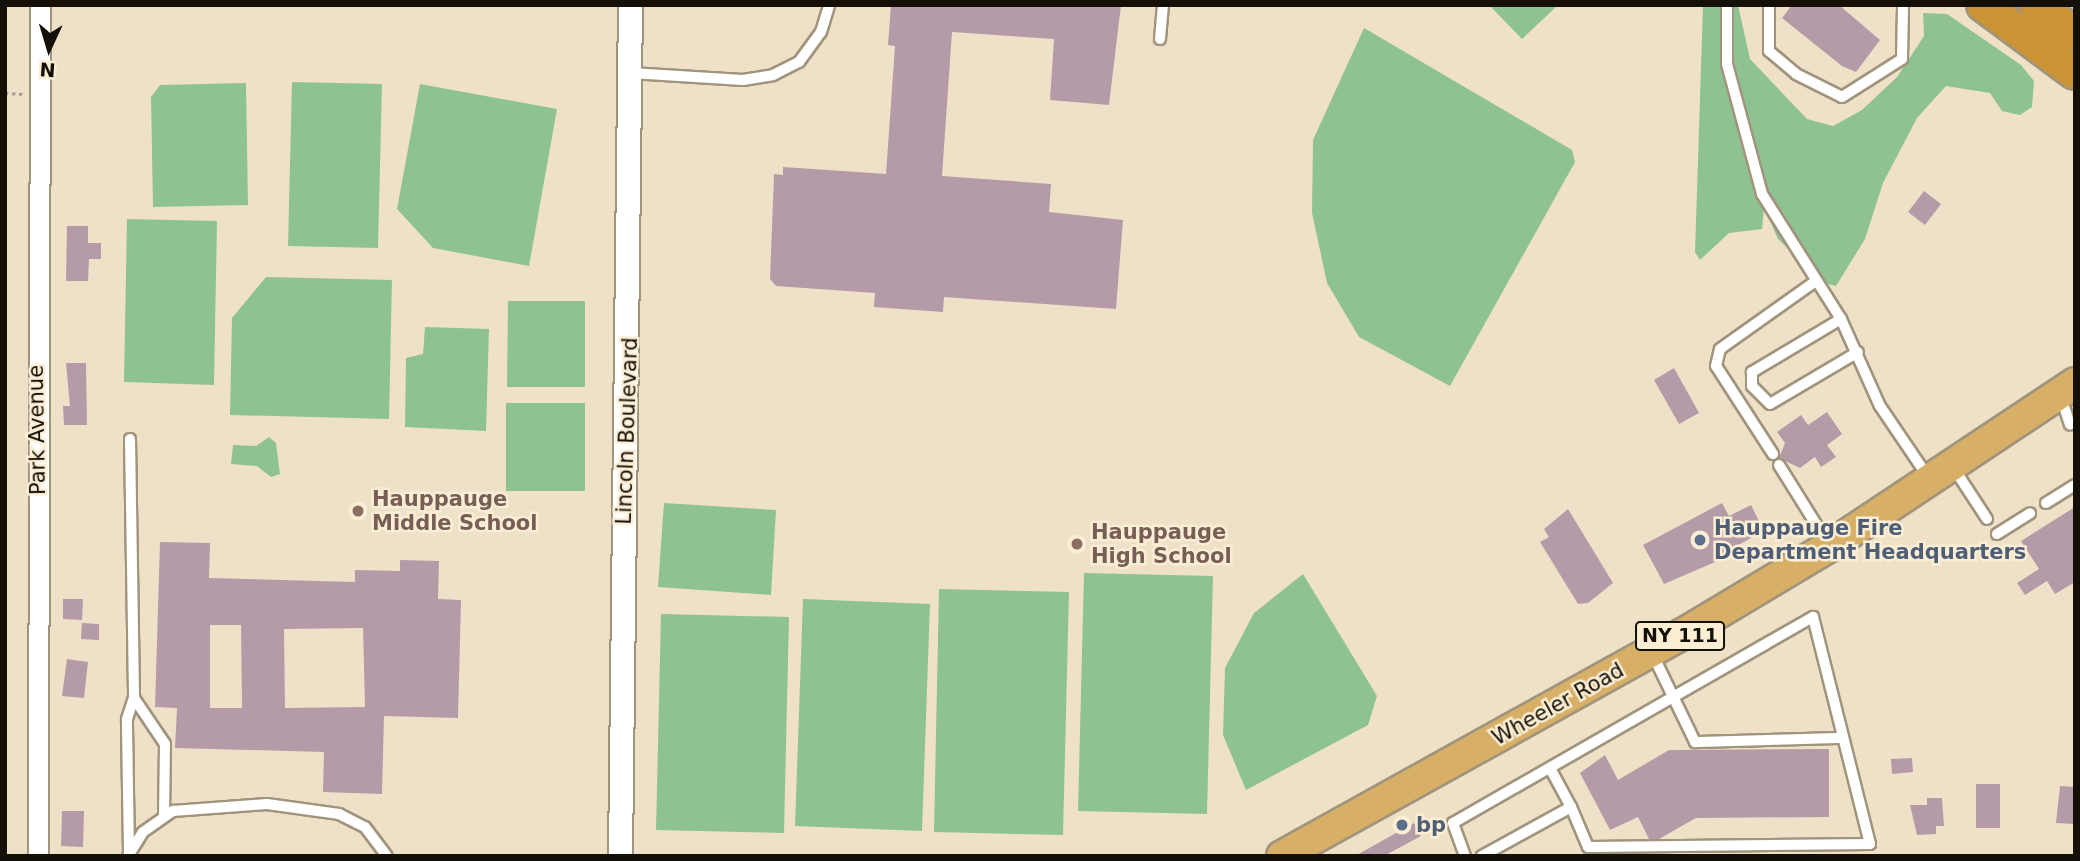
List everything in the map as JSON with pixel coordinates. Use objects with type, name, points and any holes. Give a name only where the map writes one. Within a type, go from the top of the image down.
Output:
[{"type":"highway","points":[[1983,5],[2075,73]]},
{"type":"highway","points":[[2036,5],[2075,34]]},
{"type":"main road","name":"Wheeler Road","points":[[1282,856],[1652,652],[1830,546],[2067,388]]},
{"type":"street","name":"Park Avenue","points":[[38,856],[40,5]]},
{"type":"street","name":"Lincoln Boulevard","points":[[620,856],[630,5]]},
{"type":"street","points":[[608,856],[621,801]]},
{"type":"street","points":[[621,801],[639,856]]},
{"type":"lane","points":[[631,73],[743,80],[773,75],[799,62],[821,32],[829,5]]},
{"type":"lane","points":[[1160,39],[1163,5]]},
{"type":"lane","points":[[1727,5],[1727,64],[1746,150],[1762,194],[1813,283],[1841,319],[1881,405],[1941,474],[1987,519]]},
{"type":"lane","points":[[1769,5],[1769,51],[1796,74],[1842,97],[1902,59],[1906,37],[1899,7]]},
{"type":"lane","points":[[1773,454],[1716,366],[1720,349],[1813,283]]},
{"type":"lane","points":[[1841,319],[1752,372],[1752,386],[1770,404],[1858,352]]},
{"type":"lane","points":[[2067,388],[2070,425]]},
{"type":"lane","points":[[128,855],[127,719],[134,698],[130,439]]},
{"type":"lane","points":[[1779,465],[1830,546]]},
{"type":"lane","points":[[2046,503],[2075,485]]},
{"type":"lane","points":[[1997,534],[2030,513]]},
{"type":"lane","points":[[1465,856],[1453,823],[1550,768],[1676,701],[1812,617],[1870,844],[1682,852],[1588,847],[1550,768]]},
{"type":"lane","points":[[1652,652],[1695,742],[1841,738]]},
{"type":"lane","points":[[134,698],[165,744],[164,816]]},
{"type":"lane","points":[[128,855],[164,816],[235,804],[304,805],[365,827],[387,856]]},
{"type":"lane","points":[[1482,856],[1571,807]]},
{"type":"green space","points":[[1489,5],[1558,5],[1522,39]]},
{"type":"green space","points":[[1703,5],[1738,5],[1750,59],[1807,119],[1833,126],[1862,110],[1897,77],[1924,36],[1923,13],[1947,14],[2021,65],[2034,81],[2032,107],[2020,115],[2002,111],[1990,93],[1946,86],[1917,118],[1883,183],[1865,239],[1836,286],[1824,283],[1778,239],[1764,207],[1762,229],[1729,233],[1700,260],[1695,252]]},
{"type":"green space","points":[[1364,28],[1572,150],[1575,162],[1450,386],[1359,337],[1327,283],[1312,213],[1313,140]]},
{"type":"green space","points":[[292,82],[382,84],[378,248],[288,246]]},
{"type":"green space","points":[[246,83],[248,205],[153,207],[151,97],[160,85]]},
{"type":"green space","points":[[420,84],[557,109],[529,266],[433,248],[397,209]]},
{"type":"green space","points":[[127,219],[217,221],[214,385],[124,382]]},
{"type":"green space","points":[[266,277],[392,280],[389,419],[230,415],[232,318]]},
{"type":"green space","points":[[508,301],[585,301],[585,387],[507,387]]},
{"type":"green space","points":[[425,327],[489,329],[486,431],[405,427],[406,358],[423,354]]},
{"type":"green space","points":[[506,403],[585,403],[585,491],[506,491]]},
{"type":"green space","points":[[269,437],[276,443],[280,474],[271,477],[257,466],[231,464],[233,445],[256,446]]},
{"type":"green space","points":[[664,503],[776,510],[771,595],[658,587]]},
{"type":"green space","points":[[1084,573],[1213,576],[1207,814],[1078,811]]},
{"type":"green space","points":[[1303,574],[1377,696],[1368,725],[1246,790],[1223,735],[1225,668],[1254,613]]},
{"type":"green space","points":[[939,589],[1069,592],[1063,835],[934,832]]},
{"type":"green space","points":[[803,599],[930,604],[922,831],[795,826]]},
{"type":"green space","points":[[661,614],[789,617],[784,833],[656,830]]},
{"type":"building","points":[[891,5],[1121,5],[1109,105],[1050,100],[1054,39],[952,32],[942,176],[1051,184],[1049,212],[1123,220],[1116,309],[944,297],[943,312],[874,307],[875,293],[776,286],[770,279],[774,174],[783,175],[783,167],[886,174],[895,46],[888,45]]},
{"type":"building","points":[[1792,5],[1839,5],[1880,40],[1856,72],[1842,66],[1782,18]]},
{"type":"building","points":[[1924,191],[1941,204],[1925,225],[1908,212]]},
{"type":"building","points":[[67,226],[88,226],[88,243],[101,243],[101,259],[89,259],[88,281],[66,281]]},
{"type":"building","points":[[66,363],[86,363],[87,425],[64,425],[63,406],[70,406]]},
{"type":"building","points":[[1674,368],[1699,413],[1679,424],[1654,380]]},
{"type":"building","points":[[1827,412],[1842,434],[1827,445],[1836,457],[1821,467],[1815,457],[1800,468],[1779,458],[1785,443],[1777,432],[1801,415],[1808,425]]},
{"type":"building","points":[[1722,503],[1729,516],[1751,505],[1764,531],[1720,555],[1722,559],[1664,584],[1643,545]]},
{"type":"building","points":[[2075,507],[2075,582],[2055,594],[2047,581],[2025,595],[2017,583],[2039,569],[2021,541]]},
{"type":"building","points":[[1568,509],[1613,583],[1588,603],[1578,604],[1540,542],[1549,537],[1544,529]]},
{"type":"building","points":[[160,542],[210,543],[209,578],[355,582],[355,570],[400,571],[400,560],[439,561],[438,599],[461,600],[458,718],[384,716],[382,794],[323,792],[324,752],[175,748],[177,708],[155,707]],"holes":[[[210,625],[241,625],[242,708],[210,708]],[[363,628],[365,707],[285,708],[284,629]]]},
{"type":"building","points":[[63,599],[83,599],[82,620],[63,619]]},
{"type":"building","points":[[82,623],[99,624],[99,640],[81,639]]},
{"type":"building","points":[[67,659],[88,662],[84,698],[62,696]]},
{"type":"building","points":[[1829,749],[1829,817],[1696,818],[1659,839],[1649,839],[1638,817],[1610,830],[1580,773],[1605,755],[1618,780],[1669,750]]},
{"type":"building","points":[[1912,758],[1913,772],[1892,774],[1891,759]]},
{"type":"building","points":[[1976,784],[2000,784],[2000,828],[1976,828]]},
{"type":"building","points":[[2060,786],[2075,787],[2075,824],[2056,823]]},
{"type":"building","points":[[1927,798],[1942,798],[1944,826],[1936,826],[1936,834],[1917,835],[1910,805],[1927,805]]},
{"type":"building","points":[[62,811],[84,811],[83,847],[61,846]]},
{"type":"building","points":[[1414,823],[1421,836],[1384,856],[1355,856]]},
{"type":"place","name":"Hauppauge Middle School","points":[[358,511]]},
{"type":"place","name":"Hauppauge Fire Department Headquarters","points":[[1700,540]]},
{"type":"place","name":"Hauppauge High School","points":[[1077,544]]},
{"type":"place","name":"bp","points":[[1402,825]]}]
